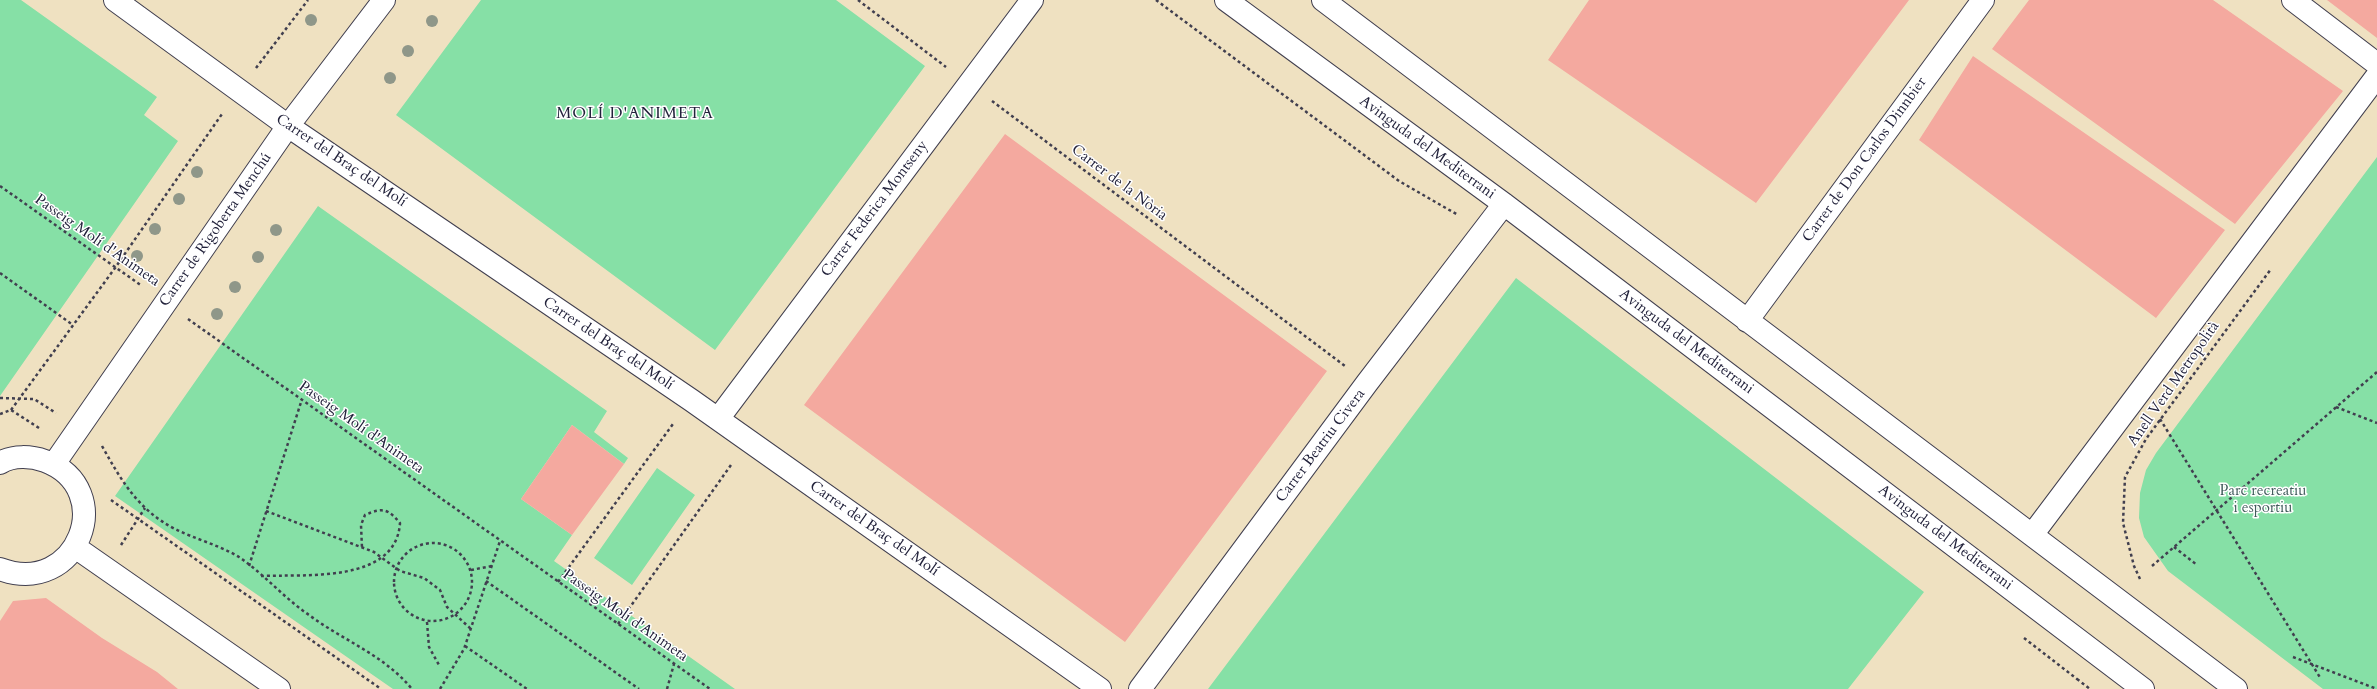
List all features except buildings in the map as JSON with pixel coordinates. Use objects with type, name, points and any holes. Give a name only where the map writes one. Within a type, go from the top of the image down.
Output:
[{"type":"street","name":"Carrer del Braç del Molí","points":[[116,0],[288,126],[691,400],[1100,689]]},
{"type":"street","name":"Carrer de Rigoberta Menchú","points":[[54,464],[288,126],[384,0]]},
{"type":"street","name":"Carrer Federica Montseny","points":[[718,419],[1032,0]]},
{"type":"street","name":"Avinguda del Mediterrani","points":[[1226,0],[1504,204],[2100,654],[2143,689]]},
{"type":"street","points":[[1323,0],[1747,321],[2136,612],[2236,689]]},
{"type":"street","name":"Carrer de Don Carlos Dinnbier","points":[[1747,321],[1983,0]]},
{"type":"street","points":[[2293,0],[2377,64]]},
{"type":"street","points":[[2032,535],[2377,76]]},
{"type":"street","name":"Carrer Beatriu Civera","points":[[1140,689],[1367,383],[1504,204]]},
{"type":"street","points":[[0,462],[22,457],[38,458],[54,464],[66,474],[76,487],[82,501],[84,517],[82,533],[75,547],[63,561],[48,571],[30,575],[12,574],[0,570]]},
{"type":"street","points":[[75,547],[279,689]]},
{"type":"path","points":[[0,414],[11,410],[115,268],[239,90],[308,0]]},
{"type":"path","name":"Carrer de la Nòria","points":[[858,0],[1367,383]]},
{"type":"path","points":[[1156,0],[1399,181],[1484,230]]},
{"type":"path","name":"Passeig Molí d'Animeta","points":[[0,186],[710,689]]},
{"type":"path","name":"Anell Verd Metropolità","points":[[2136,612],[2145,601],[2146,591],[2134,566],[2124,523],[2125,477],[2146,439],[2160,419],[2273,266]]},
{"type":"path","points":[[0,273],[73,325]]},
{"type":"path","points":[[2152,566],[2377,372]]},
{"type":"path","points":[[0,398],[34,399],[79,428],[101,445],[129,492],[145,508],[174,528],[238,557],[310,616],[376,656],[402,677],[412,689]]},
{"type":"path","points":[[249,566],[302,399]]},
{"type":"path","points":[[558,582],[691,400]]},
{"type":"path","points":[[2336,407],[2377,423]]},
{"type":"path","points":[[11,410],[66,447]]},
{"type":"path","points":[[2160,419],[2321,679]]},
{"type":"path","points":[[618,624],[748,440]]},
{"type":"path","points":[[108,494],[111,500],[381,689]]},
{"type":"path","points":[[106,569],[145,508]]},
{"type":"path","points":[[260,576],[336,574],[368,567],[392,549],[399,534],[400,524],[390,512],[378,510],[365,515],[362,525],[362,548]]},
{"type":"path","points":[[266,511],[362,548],[396,568],[424,578],[440,590],[447,607],[471,629]]},
{"type":"path","points":[[440,689],[465,646],[500,541]]},
{"type":"path","points":[[431,543],[443,544],[455,549],[465,558],[471,570],[473,583],[471,597],[464,608],[456,615],[441,622],[427,622],[414,617],[404,609],[397,598],[394,586],[396,568],[408,552],[418,545],[431,543]]},
{"type":"path","points":[[2174,547],[2197,566]]},
{"type":"path","points":[[471,570],[492,566]]},
{"type":"path","points":[[486,581],[639,689]]},
{"type":"path","points":[[427,622],[429,647],[439,665]]},
{"type":"path","points":[[2020,635],[2090,689]]},
{"type":"path","points":[[465,646],[527,689]]},
{"type":"path","points":[[2077,679],[2100,654]]},
{"type":"path","points":[[2294,657],[2377,689]]},
{"type":"path","points":[[667,689],[674,664]]},
{"type":"green space","points":[[0,0],[21,0],[157,97],[144,115],[178,141],[0,396]]},
{"type":"green space","points":[[481,0],[836,0],[925,66],[715,350],[396,115]]},
{"type":"green space","name":"Parc recreatiu i esportiu","points":[[2377,157],[2377,689],[2323,689],[2168,571],[2144,537],[2139,518],[2140,493],[2146,470],[2156,453]]},
{"type":"green space","points":[[318,206],[607,411],[594,432],[628,458],[624,464],[572,425],[521,499],[572,535],[554,561],[735,689],[393,689],[115,496]]},
{"type":"green space","points":[[1516,278],[1924,592],[1848,689],[1208,689]]},
{"type":"green space","points":[[657,468],[695,495],[632,585],[594,558]]},
{"type":"district","name":"MOLÍ D'ANIMETA","points":[[635,114]]}]
